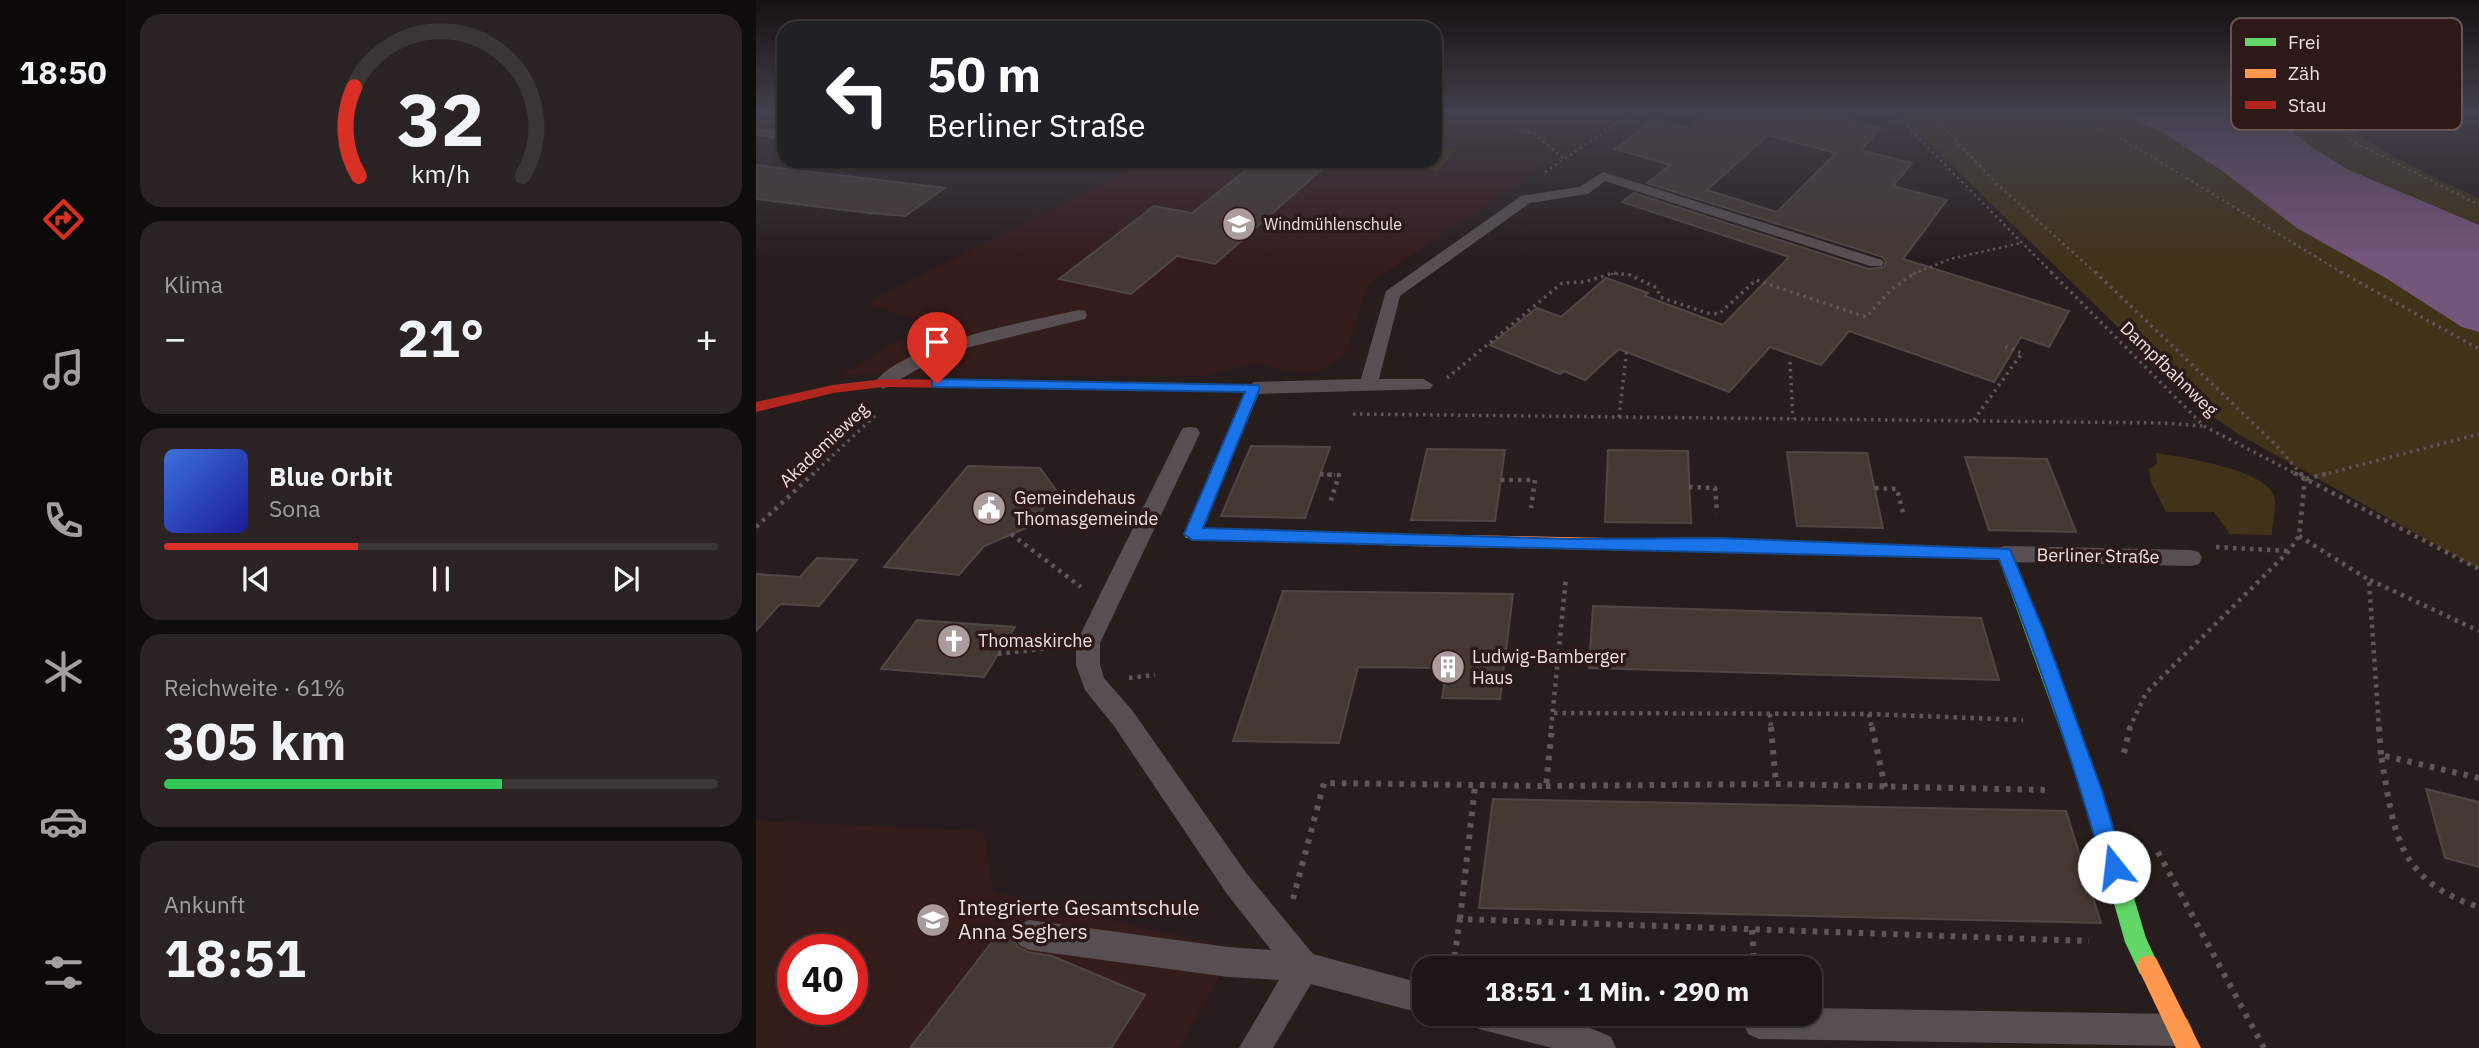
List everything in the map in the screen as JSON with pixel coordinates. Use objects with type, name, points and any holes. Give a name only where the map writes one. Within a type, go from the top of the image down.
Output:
[{"type":"street","points":[[756,407],[833,389],[883,383],[1254,388]]},
{"type":"street","name":"Berliner Straße","points":[[1254,388],[1192,534],[1569,545],[1719,544],[2005,554],[2092,791],[2136,943],[2184,1039]]},
{"type":"lane","points":[[1369,385],[1391,294],[1526,199],[1583,191],[1603,176],[1876,263]]},
{"type":"lane","points":[[883,383],[901,369],[930,353],[1079,315]]},
{"type":"lane","points":[[1254,388],[1424,385]]},
{"type":"lane","points":[[1190,433],[1088,643],[1088,665],[1094,683],[1123,718],[1237,884],[1283,937],[1304,967]]},
{"type":"lane","name":"Berliner Straße","points":[[2005,554],[2200,552]]},
{"type":"lane","points":[[1028,934],[1228,962],[1304,967],[1412,996]]},
{"type":"lane","points":[[1255,1048],[1304,967]]},
{"type":"lane","points":[[1822,1025],[2184,1039]]},
{"type":"lane","points":[[1528,1026],[1585,1041],[1600,1048]]},
{"type":"path","points":[[1526,199],[1523,186],[1560,162]]},
{"type":"path","name":"Dampfbahnweg","points":[[1943,162],[2204,426],[2477,567]]},
{"type":"path","points":[[1978,162],[2043,228],[2109,284],[2274,443],[2305,479],[2299,536],[2289,551],[2146,693],[2131,721],[2123,760]]},
{"type":"path","points":[[2160,162],[2350,277],[2479,349]]},
{"type":"path","points":[[2393,162],[2479,205]]},
{"type":"path","points":[[1424,385],[1439,385],[1562,283],[1584,282],[1613,272],[1630,275],[1657,288],[1660,297],[1707,313],[1719,314],[1756,280],[1866,317],[1884,296],[1909,275],[1939,262],[2022,242]]},
{"type":"path","points":[[1974,421],[2022,352],[2001,345]]},
{"type":"path","points":[[1619,417],[1627,348]]},
{"type":"path","points":[[1790,362],[1793,419]]},
{"type":"path","name":"Akademieweg","points":[[756,527],[911,383]]},
{"type":"path","points":[[1350,414],[2204,426]]},
{"type":"path","points":[[2305,479],[2479,434]]},
{"type":"path","points":[[1501,480],[1535,480],[1526,543]]},
{"type":"path","points":[[1689,487],[1715,488],[1719,544]]},
{"type":"path","points":[[1875,488],[1897,489],[1912,549]]},
{"type":"path","points":[[1011,534],[1107,606]]},
{"type":"path","points":[[2299,536],[2369,580],[2479,631]]},
{"type":"path","points":[[1546,786],[1569,545]]},
{"type":"path","points":[[2200,552],[2289,551]]},
{"type":"path","points":[[2369,580],[2381,755],[2401,849],[2417,870],[2439,889],[2479,907]]},
{"type":"path","points":[[998,654],[1088,643]]},
{"type":"path","points":[[1553,713],[1869,714],[2065,722]]},
{"type":"path","points":[[1770,714],[1776,784]]},
{"type":"path","points":[[1869,714],[1885,787]]},
{"type":"path","points":[[2381,755],[2479,778]]},
{"type":"path","points":[[1283,937],[1324,783],[1475,786],[1776,784],[2092,791]]},
{"type":"path","points":[[1455,956],[1475,786]]},
{"type":"path","points":[[2152,840],[2264,1048]]},
{"type":"path","points":[[1460,919],[2136,943]]},
{"type":"path","points":[[1752,930],[1754,956]]},
{"type":"shaded area","name":"Windmühlenschule","points":[[1442,162],[1550,162],[1367,285],[1347,353],[1326,368],[1309,373],[1287,372],[1254,364],[1203,376],[841,375],[926,324],[868,303],[1130,168],[1442,168]]},
{"type":"shaded area","points":[[1948,162],[2405,162],[2479,198],[2479,569],[2240,435],[2203,410]]},
{"type":"shaded area","points":[[2208,162],[2335,162],[2479,225],[2479,332],[2462,327],[2384,277],[2297,228]]},
{"type":"shaded area","points":[[1418,168],[1440,168],[1437,171]]},
{"type":"shaded area","points":[[2156,453],[2221,466],[2256,478],[2268,487],[2274,496],[2272,535],[2230,534],[2214,512],[2166,512],[2151,482],[2149,469],[2157,464]]},
{"type":"shaded area","name":"Integrierte Gesamtschule Anna Seghers","points":[[756,821],[983,831],[994,892],[1224,947],[1228,962],[1179,1048],[756,1048]]},
{"type":"building","points":[[1659,162],[1738,162],[1707,190],[1777,212],[1827,162],[1912,163],[1893,186],[1947,200],[1903,259],[2069,311],[2049,347],[2021,337],[1994,382],[1849,331],[1821,365],[1770,347],[1729,392],[1619,349],[1585,380],[1564,371],[1560,374],[1490,345],[1537,308],[1561,317],[1606,278],[1648,293],[1645,296],[1723,325],[1789,257],[1622,202],[1634,193],[1869,269],[1884,267],[1886,262],[1883,257],[1647,183],[1670,165]]},
{"type":"building","points":[[756,165],[945,188],[905,216],[756,199]]},
{"type":"building","points":[[1248,168],[1323,168],[1215,264],[1177,256],[1131,294],[1059,279],[1154,206],[1192,213]]},
{"type":"building","points":[[1251,446],[1330,447],[1305,518],[1221,516]]},
{"type":"building","points":[[1427,449],[1505,450],[1495,521],[1411,520]]},
{"type":"building","points":[[1608,450],[1688,451],[1691,523],[1605,522]]},
{"type":"building","points":[[1787,452],[1867,453],[1883,528],[1797,526]]},
{"type":"building","points":[[1965,457],[2047,459],[2076,532],[1989,530]]},
{"type":"building","name":"Gemeindehaus Thomasgemeinde","points":[[968,466],[1040,468],[1056,490],[1031,526],[984,546],[959,575],[884,567]]},
{"type":"building","points":[[817,558],[857,560],[819,606],[780,604],[756,631],[756,574],[800,577]]},
{"type":"building","name":"Ludwig-Bamberger Haus","points":[[1283,591],[1513,594],[1500,699],[1442,698],[1447,668],[1358,667],[1339,743],[1233,741]]},
{"type":"building","points":[[1593,606],[1981,618],[1999,680],[1589,668]]},
{"type":"building","name":"Thomaskirche","points":[[917,620],[1015,627],[984,677],[881,669]]},
{"type":"building","points":[[2426,789],[2479,802],[2479,867],[2445,858]]},
{"type":"building","points":[[1493,799],[2066,811],[2101,923],[1479,908]]},
{"type":"building","points":[[999,933],[1013,939],[1018,947],[1028,952],[1052,956],[1145,995],[1111,1048],[910,1048]]},
{"type":"traffic: fast","points":[[964,384],[1254,388],[1192,534],[1408,540]]},
{"type":"traffic: fast","points":[[1857,549],[2005,554],[2092,791],[2136,942],[2148,966]]},
{"type":"traffic: slow","points":[[1408,540],[1857,549]]},
{"type":"traffic: slow","points":[[2148,966],[2189,1048]]},
{"type":"traffic: jam","points":[[756,407],[833,389],[883,383],[964,384]]},
{"type":"place","name":"Windmühlenschule","points":[[1239,224]]},
{"type":"place","name":"Gemeindehaus Thomasgemeinde","points":[[989,508]]},
{"type":"place","name":"Thomaskirche","points":[[954,641]]},
{"type":"place","name":"Ludwig-Bamberger Haus","points":[[1448,667]]},
{"type":"place","name":"Integrierte Gesamtschule Anna Seghers","points":[[933,920]]},
{"type":"route","points":[[937,384],[1254,388],[1192,534],[1569,545],[1719,544],[2005,554],[2092,791],[2114,867]]}]
